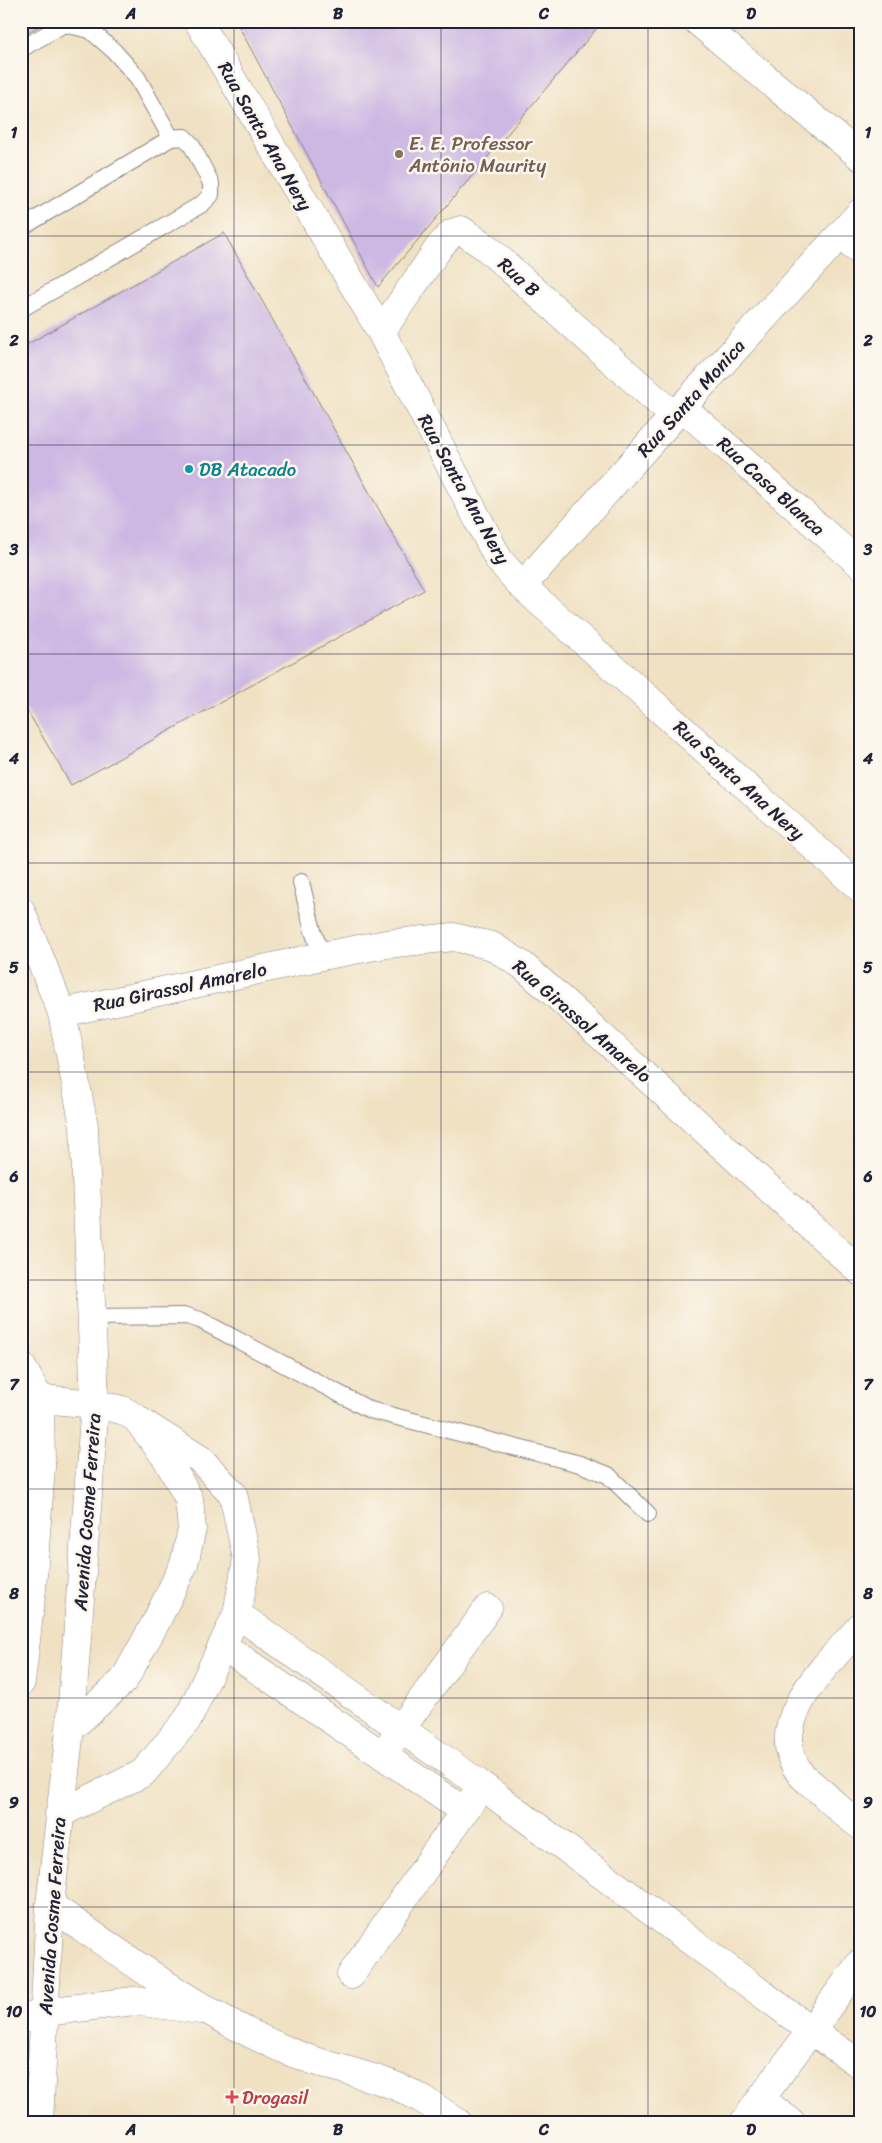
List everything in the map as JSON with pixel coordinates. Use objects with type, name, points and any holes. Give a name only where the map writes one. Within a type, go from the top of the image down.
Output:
[{"type":"street","name":"Rua Santa Ana Nery","points":[[198,21],[381,332],[499,560],[522,586],[861,889]]},
{"type":"street","points":[[696,21],[861,157]]},
{"type":"street","name":"Rua Santa Monica","points":[[522,586],[861,212]]},
{"type":"street","name":"Rua B","points":[[381,332],[440,246],[452,233],[462,230],[486,248],[678,412]]},
{"type":"street","points":[[840,235],[861,252]]},
{"type":"street","name":"Rua Casa Blanca","points":[[678,412],[861,565]]},
{"type":"street","name":"Avenida Cosme Ferreira","points":[[21,912],[62,1013],[84,1126],[95,1404],[70,1729],[50,1905],[33,2016],[39,2122]]},
{"type":"street","name":"Rua Girassol Amarelo","points":[[62,1013],[322,956],[386,944],[454,937],[492,946],[522,965],[556,994],[861,1272]]},
{"type":"street","points":[[21,1365],[31,1398],[41,1467],[40,1502],[21,1682]]},
{"type":"street","points":[[31,1398],[95,1404],[122,1410],[200,1459],[233,1494],[246,1559],[237,1614],[188,1719],[143,1773],[59,1814]]},
{"type":"street","points":[[70,1729],[124,1680],[184,1564],[192,1529],[189,1499],[167,1459],[136,1418]]},
{"type":"street","points":[[382,1756],[488,1608]]},
{"type":"street","points":[[237,1614],[481,1785],[812,2031],[861,2065]]},
{"type":"street","points":[[856,1823],[801,1773],[789,1752],[788,1738],[798,1705],[805,1692],[861,1626]]},
{"type":"street","points":[[223,1646],[464,1811]]},
{"type":"street","points":[[352,1975],[481,1785]]},
{"type":"street","points":[[50,1905],[136,1964],[212,2012],[294,2054],[398,2088],[431,2104],[457,2122]]},
{"type":"street","points":[[744,2122],[861,1962]]},
{"type":"street","points":[[33,2016],[134,2001],[212,2012]]},
{"type":"street","points":[[761,2100],[790,2122]]},
{"type":"lane","points":[[21,49],[64,24],[90,30],[114,51],[137,77],[171,138]]},
{"type":"lane","points":[[21,228],[171,138],[184,137],[191,144],[211,183],[211,195],[193,209],[21,309]]},
{"type":"lane","points":[[301,882],[313,931],[322,956]]},
{"type":"lane","points":[[92,1317],[187,1316],[200,1320],[370,1410],[580,1464],[608,1475],[648,1514]]},
{"type":"building","points":[[21,21],[47,21],[21,37]]},
{"type":"building","name":"E. E. Professor Antônio Maurity","points":[[236,21],[603,21],[378,287]]},
{"type":"building","name":"DB Atacado","points":[[224,233],[424,590],[71,785],[21,700],[21,348]]},
{"type":"place","name":"E. E. Professor Antônio Maurity","points":[[399,154]]},
{"type":"place","name":"DB Atacado","points":[[189,469]]},
{"type":"place","name":"Drogasil","points":[[232,2097]]}]
